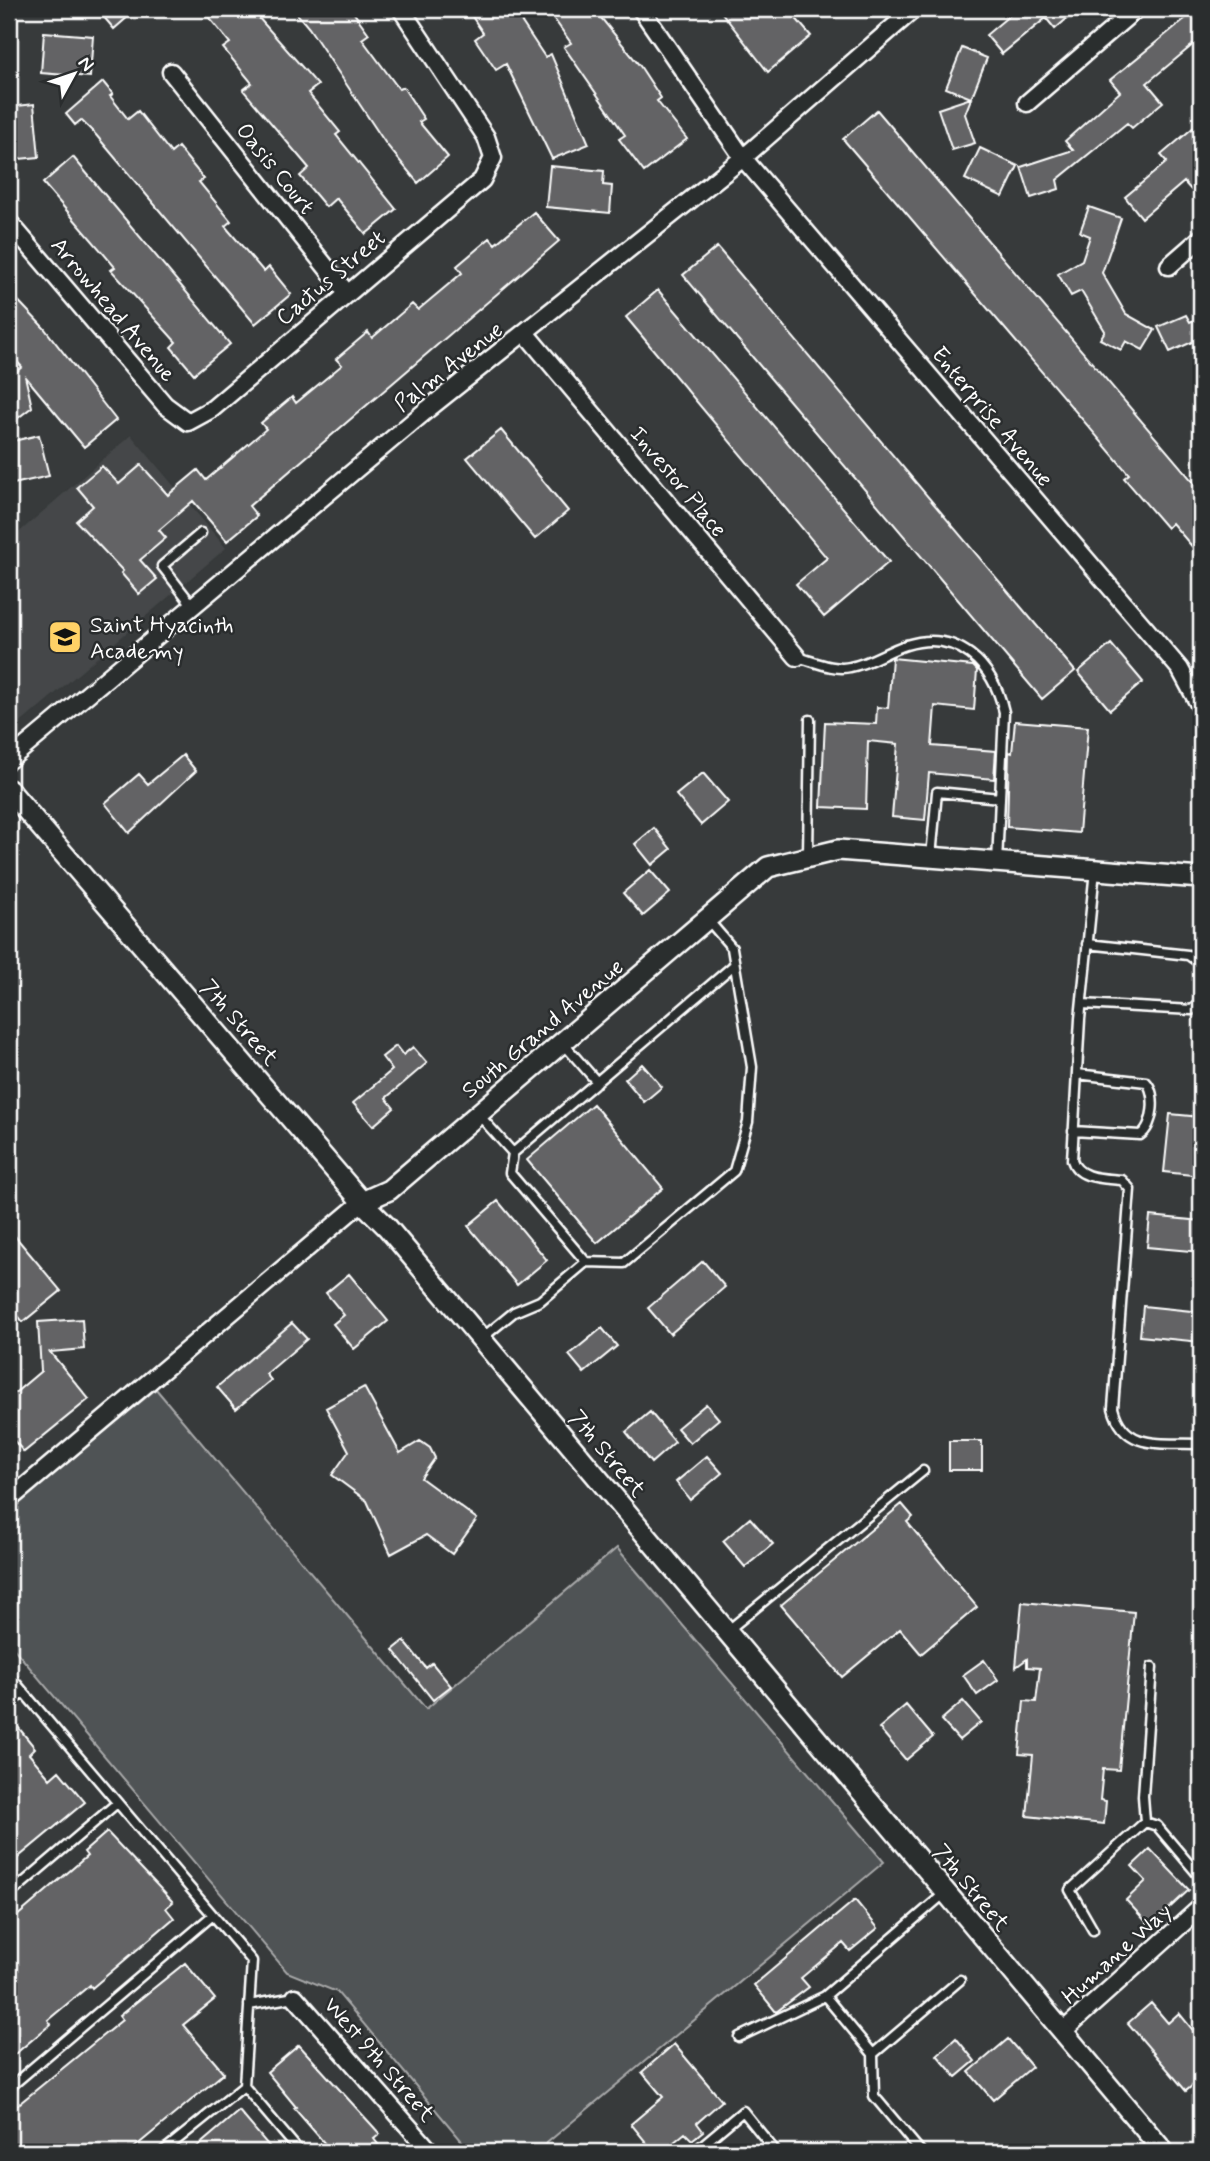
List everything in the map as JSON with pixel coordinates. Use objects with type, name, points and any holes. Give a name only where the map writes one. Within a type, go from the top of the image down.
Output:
[{"type":"street","name":"Cactus Street","points":[[187,422],[212,408],[346,292],[482,180],[493,158],[486,137],[401,9]]},
{"type":"street","name":"Enterprise Avenue","points":[[640,9],[743,158],[1180,670],[1201,708]]},
{"type":"street","name":"Palm Avenue","points":[[9,760],[428,409],[526,334],[743,158],[915,9]]},
{"type":"street","points":[[1027,103],[1136,9]]},
{"type":"street","name":"Oasis Court","points":[[171,72],[346,292]]},
{"type":"street","name":"Arrowhead Avenue","points":[[9,222],[165,405],[187,422]]},
{"type":"street","points":[[1169,265],[1201,238]]},
{"type":"street","name":"Investor Place","points":[[526,334],[797,657]]},
{"type":"street","name":"7th Street","points":[[9,790],[481,1339],[1164,2152]]},
{"type":"street","name":"South Grand Avenue","points":[[9,1500],[362,1202],[389,1190],[768,867],[838,850],[1201,878]]},
{"type":"street","name":"Humane Way","points":[[1062,2032],[1201,1907]]},
{"type":"street","name":"West 9th Street","points":[[295,1997],[431,2152]]},
{"type":"lane","points":[[193,606],[162,566],[201,533]]},
{"type":"lane","points":[[797,657],[849,668],[909,644],[947,643],[967,651],[989,671],[1002,703],[997,863]]},
{"type":"lane","points":[[808,858],[810,720]]},
{"type":"lane","points":[[930,857],[937,792],[1000,798]]},
{"type":"lane","points":[[1095,870],[1082,1004],[1072,1160],[1076,1169],[1088,1176],[1124,1181],[1131,1194],[1113,1408],[1117,1425],[1125,1434],[1138,1440],[1201,1444]]},
{"type":"lane","points":[[481,1339],[514,1312],[540,1301],[586,1262],[624,1263],[734,1171],[748,1122],[751,1067],[732,948],[708,920]]},
{"type":"lane","points":[[1087,944],[1192,956],[1201,964]]},
{"type":"lane","points":[[586,1262],[510,1173],[513,1153],[734,965]]},
{"type":"lane","points":[[1082,1004],[1190,1010],[1199,1003],[1201,981]]},
{"type":"lane","points":[[563,1043],[597,1082]]},
{"type":"lane","points":[[1073,1131],[1140,1135],[1149,1127],[1152,1092],[1146,1082],[1077,1074]]},
{"type":"lane","points":[[478,1114],[513,1153]]},
{"type":"lane","points":[[726,1632],[923,1471]]},
{"type":"lane","points":[[1145,1822],[1143,1796],[1152,1667]]},
{"type":"lane","points":[[9,1675],[253,1961],[244,2086],[300,2152]]},
{"type":"lane","points":[[9,1705],[23,1692]]},
{"type":"lane","points":[[9,1895],[117,1803]]},
{"type":"lane","points":[[1145,1822],[1157,1826],[1201,1878]]},
{"type":"lane","points":[[1093,1930],[1070,1890],[1145,1822]]},
{"type":"lane","points":[[739,2037],[825,1996],[945,1893]]},
{"type":"lane","points":[[9,2088],[213,1915]]},
{"type":"lane","points":[[873,2054],[960,1980]]},
{"type":"lane","points":[[825,1996],[873,2054],[874,2096],[921,2152]]},
{"type":"lane","points":[[250,2005],[295,1997]]},
{"type":"lane","points":[[162,2152],[244,2086]]},
{"type":"lane","points":[[694,2152],[743,2111],[776,2152]]},
{"type":"shaded area","name":"Saint Hyacinth Academy","points":[[131,435],[226,548],[17,726],[9,726],[9,541]]},
{"type":"shaded area","points":[[156,1389],[426,1709],[617,1548],[884,1862],[536,2152],[471,2152],[337,1992],[287,1972],[9,1643],[9,1522],[21,1501]]},
{"type":"building","points":[[97,9],[137,9],[114,29]]},
{"type":"building","points":[[202,9],[251,9],[318,85],[308,93],[340,132],[336,135],[396,209],[366,234],[336,198],[326,207],[300,176],[309,168],[243,90],[252,83],[223,48],[230,43]]},
{"type":"building","points":[[293,9],[351,9],[369,34],[362,39],[399,89],[403,87],[424,119],[419,122],[448,157],[418,183],[386,144],[309,28]]},
{"type":"building","points":[[467,9],[513,9],[545,57],[551,54],[589,144],[552,159],[506,64],[496,70],[475,39],[483,33]]},
{"type":"building","points":[[547,9],[594,9],[640,66],[661,98],[657,101],[687,139],[644,172],[619,139],[625,135],[564,47],[571,43]]},
{"type":"building","points":[[719,9],[788,9],[811,36],[768,72]]},
{"type":"building","points":[[1017,9],[1078,9],[1055,29],[1046,18],[1002,54],[986,35]]},
{"type":"building","points":[[1197,9],[1201,9],[1201,38],[1147,83],[1163,102],[1132,128],[1127,123],[1057,180],[1059,189],[1031,198],[1021,167],[1073,150],[1065,141],[1120,92],[1110,80]]},
{"type":"building","points":[[44,32],[93,36],[90,77],[41,73]]},
{"type":"building","points":[[962,48],[987,58],[965,114],[975,143],[952,150],[938,109],[971,98],[946,88]]},
{"type":"building","points":[[103,82],[128,119],[138,111],[171,153],[178,147],[204,179],[199,182],[231,221],[225,226],[264,272],[269,267],[291,294],[255,324],[96,135],[81,120],[75,125],[66,114]]},
{"type":"building","points":[[34,104],[39,157],[9,160],[9,107]]},
{"type":"building","points":[[877,110],[1201,491],[1201,557],[1172,523],[1167,528],[1124,478],[1129,474],[843,139]]},
{"type":"building","points":[[1201,121],[1201,185],[1193,192],[1184,182],[1142,218],[1125,197],[1167,162],[1161,155]]},
{"type":"building","points":[[980,148],[1018,166],[1003,197],[965,179]]},
{"type":"building","points":[[73,157],[230,344],[194,374],[171,347],[176,342],[111,270],[115,267],[43,183]]},
{"type":"building","points":[[550,166],[604,171],[603,185],[612,186],[610,213],[546,207]]},
{"type":"building","points":[[1089,207],[1121,218],[1102,273],[1126,314],[1155,330],[1143,350],[1126,341],[1121,350],[1100,339],[1105,331],[1081,291],[1071,296],[1058,274],[1082,260],[1090,236],[1080,232]]},
{"type":"building","points":[[534,212],[559,241],[249,506],[257,516],[227,541],[193,501],[159,530],[166,538],[140,560],[157,579],[139,594],[121,573],[123,571],[76,521],[93,506],[77,487],[102,466],[119,484],[141,465],[168,495],[198,470],[206,480],[266,429],[261,423],[292,397],[296,403],[342,365],[336,359],[368,332],[372,338],[412,304],[418,310],[462,273],[457,266],[490,238],[495,244]]},
{"type":"building","points":[[717,247],[1075,671],[1042,699],[683,275]]},
{"type":"building","points":[[658,290],[889,562],[824,617],[796,584],[827,558],[626,317]]},
{"type":"building","points":[[9,291],[44,328],[116,420],[84,447],[25,376],[32,407],[9,425],[9,378],[22,367],[9,353]]},
{"type":"building","points":[[1186,315],[1190,322],[1201,317],[1201,338],[1170,352],[1158,327]]},
{"type":"building","points":[[501,430],[568,511],[535,539],[467,458]]},
{"type":"building","points":[[39,435],[49,476],[9,485],[9,442]]},
{"type":"building","points":[[1111,644],[1143,682],[1110,710],[1078,672]]},
{"type":"building","points":[[892,658],[973,666],[977,670],[974,710],[935,706],[932,746],[996,751],[994,779],[929,773],[925,820],[892,817],[898,744],[868,741],[866,809],[821,807],[825,722],[876,724],[877,707],[888,708]]},
{"type":"building","points":[[1015,721],[1088,727],[1079,833],[1007,827],[1009,752],[1012,753]]},
{"type":"building","points":[[183,755],[196,771],[129,833],[105,803],[139,774],[148,784]]},
{"type":"building","points":[[703,773],[728,802],[701,825],[676,795]]},
{"type":"building","points":[[654,828],[671,849],[652,865],[635,844]]},
{"type":"building","points":[[650,870],[670,893],[643,916],[623,893]]},
{"type":"building","points":[[396,1046],[403,1055],[413,1047],[427,1063],[386,1098],[394,1108],[373,1126],[353,1103],[392,1070],[382,1057]]},
{"type":"building","points":[[642,1064],[662,1087],[644,1102],[625,1079]]},
{"type":"building","points":[[593,1104],[663,1188],[597,1243],[527,1160]]},
{"type":"building","points":[[1170,1114],[1201,1117],[1201,1176],[1164,1172]]},
{"type":"building","points":[[498,1201],[547,1260],[517,1285],[468,1226]]},
{"type":"building","points":[[1150,1216],[1201,1221],[1201,1252],[1147,1247]]},
{"type":"building","points":[[9,1229],[61,1291],[23,1322],[9,1305]]},
{"type":"building","points":[[703,1261],[725,1287],[670,1334],[648,1308]]},
{"type":"building","points":[[349,1274],[388,1321],[354,1349],[333,1324],[344,1315],[326,1293]]},
{"type":"building","points":[[1143,1306],[1201,1312],[1201,1342],[1140,1336]]},
{"type":"building","points":[[82,1319],[84,1349],[50,1352],[89,1399],[24,1452],[9,1435],[9,1398],[41,1371],[38,1322]]},
{"type":"building","points":[[292,1323],[307,1339],[266,1374],[271,1380],[236,1409],[217,1387]]},
{"type":"building","points":[[602,1328],[617,1346],[584,1373],[569,1355]]},
{"type":"building","points":[[364,1387],[400,1453],[420,1441],[430,1448],[435,1458],[421,1478],[477,1519],[452,1554],[426,1535],[391,1554],[367,1501],[332,1475],[349,1451],[326,1408]]},
{"type":"building","points":[[706,1404],[719,1419],[690,1443],[677,1428]]},
{"type":"building","points":[[650,1412],[675,1442],[651,1463],[626,1432]]},
{"type":"building","points":[[949,1441],[982,1441],[982,1470],[949,1470]]},
{"type":"building","points":[[707,1456],[722,1473],[690,1500],[676,1482]]},
{"type":"building","points":[[902,1504],[913,1517],[907,1522],[977,1607],[921,1654],[900,1629],[842,1677],[781,1605]]},
{"type":"building","points":[[750,1518],[773,1544],[745,1567],[723,1541]]},
{"type":"building","points":[[1022,1602],[1134,1612],[1119,1770],[1103,1769],[1100,1800],[1106,1801],[1104,1824],[1027,1816],[1033,1755],[1019,1754],[1024,1701],[1036,1702],[1040,1668],[1027,1667],[1027,1659],[1016,1667]]},
{"type":"building","points":[[404,1641],[426,1668],[432,1663],[451,1686],[433,1700],[393,1650]]},
{"type":"building","points":[[984,1660],[998,1680],[977,1695],[963,1675]]},
{"type":"building","points":[[963,1701],[981,1722],[959,1740],[941,1720]]},
{"type":"building","points":[[906,1705],[933,1737],[906,1760],[879,1728]]},
{"type":"building","points":[[18,1727],[35,1748],[29,1754],[50,1779],[59,1771],[85,1802],[9,1865],[9,1735]]},
{"type":"building","points":[[107,1832],[173,1902],[166,1908],[174,1918],[92,1988],[90,1985],[48,2020],[51,2024],[9,2059],[9,1923],[87,1856],[84,1852]]},
{"type":"building","points":[[1150,1849],[1189,1890],[1150,1926],[1126,1900],[1146,1881],[1132,1866]]},
{"type":"building","points":[[855,1900],[878,1928],[850,1951],[843,1943],[801,1978],[809,1987],[776,2012],[754,1985]]},
{"type":"building","points":[[185,1963],[215,1999],[183,2025],[224,2073],[129,2152],[9,2152],[9,2112],[122,2020],[119,2016]]},
{"type":"building","points":[[1151,2003],[1168,2023],[1179,2013],[1201,2040],[1201,2078],[1186,2091],[1128,2023]]},
{"type":"building","points":[[956,2038],[975,2061],[956,2077],[937,2055]]},
{"type":"building","points":[[1008,2039],[1032,2067],[993,2100],[969,2072]]},
{"type":"building","points":[[674,2044],[722,2101],[697,2123],[703,2131],[692,2140],[685,2133],[662,2152],[654,2152],[631,2124],[663,2097],[642,2072]]},
{"type":"building","points":[[299,2045],[380,2134],[374,2139],[384,2152],[332,2152],[294,2108],[296,2107],[267,2072]]},
{"type":"building","points":[[239,2111],[274,2152],[191,2152]]},
{"type":"place","name":"Saint Hyacinth Academy","points":[[65,637]]}]
